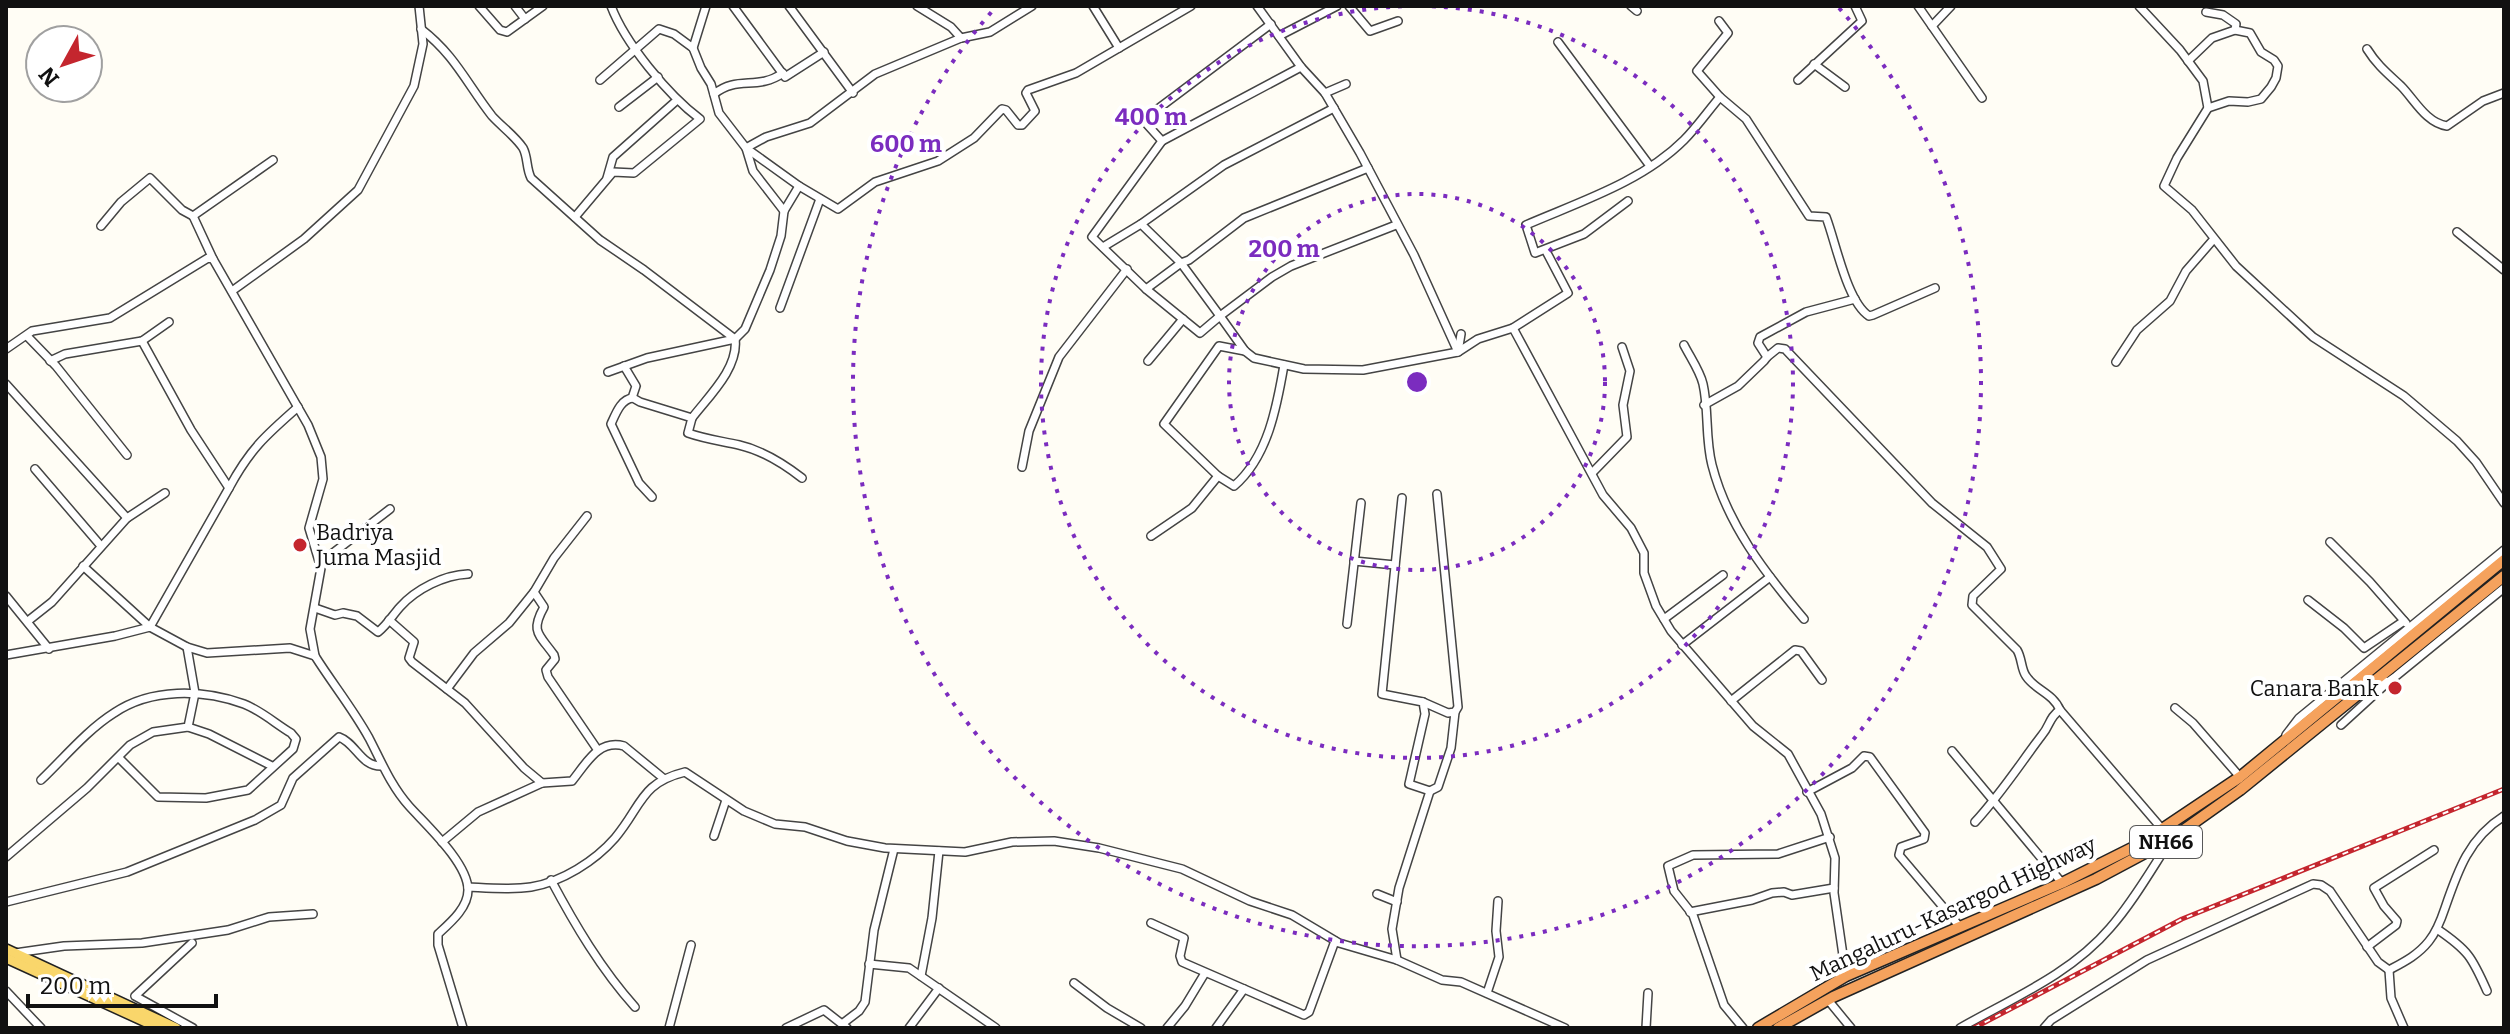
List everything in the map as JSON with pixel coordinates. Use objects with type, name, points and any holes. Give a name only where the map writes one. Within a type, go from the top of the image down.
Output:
[{"type":"highway","name":"Mangaluru-Kasargod Highway","points":[[1758,1028],[1846,976],[2062,883],[2163,830],[2240,777],[2504,560]]},
{"type":"highway","name":"Mangaluru-Kasargod Highway","points":[[1778,1028],[1828,1000],[2096,879],[2171,839],[2240,790],[2504,576]]},
{"type":"main road","points":[[9,954],[159,1028]]},
{"type":"main road","points":[[9,954],[176,1028]]},
{"type":"street","points":[[232,291],[304,239],[358,190],[414,86],[423,44],[419,6]]},
{"type":"street","points":[[479,6],[500,30],[507,32],[543,6]]},
{"type":"street","points":[[515,6],[525,19]]},
{"type":"street","points":[[611,6],[619,26],[676,101],[700,119]]},
{"type":"street","points":[[693,48],[706,6]]},
{"type":"street","points":[[733,6],[785,77],[824,52]]},
{"type":"street","points":[[789,6],[853,93]]},
{"type":"street","points":[[917,6],[934,10],[961,38]]},
{"type":"street","points":[[746,148],[766,137],[810,123],[875,74],[961,38],[990,32],[1032,6]]},
{"type":"street","points":[[1093,6],[1119,48]]},
{"type":"street","points":[[600,80],[659,29],[674,34],[693,48],[714,94],[719,113],[746,148],[838,209],[875,182],[938,161],[974,138],[1002,109],[1018,125],[1022,125],[1035,111],[1026,93],[1028,90],[1076,73],[1191,6]]},
{"type":"street","points":[[1257,6],[1334,108],[1414,255],[1458,352]]},
{"type":"street","points":[[1279,36],[1337,6]]},
{"type":"street","points":[[1349,6],[1370,31],[1398,21]]},
{"type":"street","points":[[1798,80],[1862,21],[1855,6]]},
{"type":"street","points":[[1918,6],[1982,98]]},
{"type":"street","points":[[1932,26],[1951,6]]},
{"type":"street","points":[[2139,6],[2203,81],[2208,108]]},
{"type":"street","points":[[2206,12],[2223,15],[2236,24],[2235,30]]},
{"type":"street","points":[[1719,21],[1728,33],[1697,71],[1720,97],[1746,119],[1809,216],[1826,217],[1862,312],[1869,316],[1935,288]]},
{"type":"street","points":[[1162,141],[1143,120],[1271,24]]},
{"type":"street","points":[[421,29],[444,46],[493,117],[521,145],[527,156],[525,166],[531,178],[600,240],[735,339],[736,347],[721,380],[692,418],[688,433],[740,445],[802,478]]},
{"type":"street","points":[[2188,61],[2212,38],[2235,30],[2250,33],[2261,52],[2278,66],[2276,78],[2267,95],[2261,99],[2229,101],[2208,108],[2177,158],[2164,186],[2192,210],[2236,266],[2313,337],[2404,396],[2457,441],[2476,462],[2504,503]]},
{"type":"street","points":[[1558,42],[1650,166]]},
{"type":"street","points":[[2367,49],[2378,67],[2440,125],[2447,126],[2483,101],[2504,93]]},
{"type":"street","points":[[1814,64],[1845,87]]},
{"type":"street","points":[[1301,67],[1162,141],[1092,237],[1146,289],[1200,333],[1272,277],[1291,266],[1396,225]]},
{"type":"street","points":[[714,94],[727,85],[771,81],[783,73]]},
{"type":"street","points":[[619,107],[658,77]]},
{"type":"street","points":[[1325,93],[1346,84]]},
{"type":"street","points":[[1628,201],[1584,234],[1535,253],[1526,225],[1619,184],[1650,166],[1683,141],[1720,97]]},
{"type":"street","points":[[607,178],[613,157],[676,101]]},
{"type":"street","points":[[1103,247],[1224,165],[1334,108]]},
{"type":"street","points":[[575,217],[613,172],[634,173],[700,119],[719,113]]},
{"type":"street","points":[[746,148],[753,171],[784,211]]},
{"type":"street","points":[[193,216],[273,160]]},
{"type":"street","points":[[1146,289],[1244,218],[1368,168]]},
{"type":"street","points":[[101,226],[121,202],[150,178],[182,210],[193,216],[213,259],[298,407],[321,457],[323,479],[309,528],[320,563],[310,629],[315,656],[368,736],[382,766],[406,803],[442,842],[465,876],[467,899],[454,920],[438,934],[438,945],[463,1028]]},
{"type":"street","points":[[608,372],[735,339],[745,329],[770,270],[781,236],[784,211],[799,186]]},
{"type":"street","points":[[780,308],[820,199]]},
{"type":"street","points":[[1141,224],[1181,263],[1245,351],[1254,358],[1304,369],[1363,370],[1458,352],[1478,339],[1513,328],[1568,293],[1546,251]]},
{"type":"street","points":[[2457,232],[2504,270]]},
{"type":"street","points":[[2116,362],[2137,330],[2170,301],[2186,271],[2213,240]]},
{"type":"street","points":[[6,349],[32,331],[110,318],[208,258],[213,259]]},
{"type":"street","points":[[1022,467],[1029,431],[1059,357],[1127,269]]},
{"type":"street","points":[[1767,357],[1758,343],[1760,337],[1806,312],[1855,299]]},
{"type":"street","points":[[1148,361],[1183,319]]},
{"type":"street","points":[[50,361],[65,354],[142,341],[169,322]]},
{"type":"street","points":[[1513,328],[1603,495],[1631,528],[1644,553],[1644,573],[1664,619],[1682,645],[1753,726],[1788,754],[1830,837],[1835,858],[1834,888],[1846,976]]},
{"type":"street","points":[[1458,352],[1461,334]]},
{"type":"street","points":[[27,336],[127,455]]},
{"type":"street","points":[[142,341],[191,430],[229,488]]},
{"type":"street","points":[[1684,345],[1703,384],[1712,466],[1727,509],[1770,577],[1804,619]]},
{"type":"street","points":[[1245,351],[1219,346],[1164,424],[1218,476],[1234,486],[1256,459],[1277,406],[1284,365]]},
{"type":"street","points":[[1592,473],[1627,437],[1623,405],[1630,371],[1622,347]]},
{"type":"street","points":[[1704,405],[1738,386],[1778,348],[1785,349],[1932,503],[1987,547],[2001,569],[1973,596],[1972,605],[2017,650],[2028,680],[2046,692],[2163,830]]},
{"type":"street","points":[[624,366],[636,386],[632,398],[621,405],[611,424],[639,483],[652,497]]},
{"type":"street","points":[[6,384],[127,518]]},
{"type":"street","points":[[632,398],[692,418]]},
{"type":"street","points":[[6,655],[150,627],[245,459],[298,407]]},
{"type":"street","points":[[35,469],[101,546]]},
{"type":"street","points":[[1151,536],[1192,508],[1218,476]]},
{"type":"street","points":[[28,621],[52,602],[127,518],[165,493]]},
{"type":"street","points":[[1423,702],[1425,714],[1409,784],[1430,791],[1438,787],[1451,748],[1458,707],[1437,494]]},
{"type":"street","points":[[1402,498],[1382,694],[1423,702],[1448,713],[1455,712]]},
{"type":"street","points":[[1347,624],[1361,503]]},
{"type":"street","points":[[320,563],[390,509]]},
{"type":"street","points":[[447,689],[474,653],[509,623],[587,516]]},
{"type":"street","points":[[2330,542],[2407,625]]},
{"type":"street","points":[[2277,746],[2299,718],[2407,625],[2504,550]]},
{"type":"street","points":[[1354,561],[1395,565]]},
{"type":"street","points":[[83,566],[150,627],[187,647],[207,653],[290,648],[315,656]]},
{"type":"street","points":[[315,608],[335,615],[357,616],[378,632],[402,605],[419,592],[453,575],[468,574]]},
{"type":"street","points":[[1664,619],[1723,575]]},
{"type":"street","points":[[1682,645],[1770,577]]},
{"type":"street","points":[[2341,725],[2389,681],[2504,588]]},
{"type":"street","points":[[534,592],[544,607],[535,630],[555,659],[546,670],[548,677],[597,749]]},
{"type":"street","points":[[6,596],[49,649]]},
{"type":"street","points":[[2308,600],[2364,648],[2407,625]]},
{"type":"street","points":[[389,620],[414,642],[409,658],[412,662],[465,703],[524,768],[542,783]]},
{"type":"street","points":[[187,647],[195,693],[188,727]]},
{"type":"street","points":[[1731,701],[1795,650],[1801,651],[1822,680]]},
{"type":"street","points":[[2372,683],[2389,681]]},
{"type":"street","points":[[41,780],[110,715],[129,703],[151,696],[195,693],[245,705],[296,739],[293,749],[248,790],[206,798],[158,797],[119,758]]},
{"type":"street","points":[[2175,708],[2193,723],[2240,777]]},
{"type":"street","points":[[1975,822],[1995,801],[2009,777],[2045,732],[2052,715],[2060,710]]},
{"type":"street","points":[[6,857],[130,745],[153,732],[188,727],[209,734],[272,766]]},
{"type":"street","points":[[6,902],[127,872],[255,820],[281,805],[293,778],[339,737],[368,764],[382,766]]},
{"type":"street","points":[[442,842],[478,812],[542,783],[572,781],[597,749],[619,744],[624,746],[663,778]]},
{"type":"street","points":[[1952,751],[2062,883]]},
{"type":"street","points":[[1807,792],[1852,768],[1864,756],[1870,757],[1925,833],[1924,839],[1901,847],[1899,855],[1960,927]]},
{"type":"street","points":[[468,887],[531,887],[572,873],[615,838],[648,792],[663,778],[685,772],[726,800],[775,824],[805,827],[847,841],[894,849],[965,852],[1012,842],[1054,841],[1099,848],[1182,869],[1250,901],[1292,915],[1335,941],[1397,960],[1442,980],[1461,982],[1565,1028]]},
{"type":"street","points":[[1397,960],[1392,929],[1399,888],[1430,791]]},
{"type":"street","points":[[714,836],[726,800]]},
{"type":"street","points":[[2389,970],[2409,960],[2428,943],[2437,929],[2464,857],[2487,827],[2504,816]]},
{"type":"street","points":[[1743,1028],[1724,1005],[1690,912],[1674,891],[1668,866],[1693,855],[1778,854],[1830,837]]},
{"type":"street","points":[[1960,1028],[2078,958],[2109,929],[2171,839]]},
{"type":"street","points":[[786,1028],[824,1010],[845,1026],[865,1002],[874,930],[894,849]]},
{"type":"street","points":[[2367,947],[2397,921],[2374,888],[2434,850]]},
{"type":"street","points":[[921,976],[932,918],[939,851]]},
{"type":"street","points":[[551,880],[574,924],[635,1007]]},
{"type":"street","points":[[2044,1028],[2051,1020],[2147,960],[2313,884],[2321,885],[2339,901],[2367,947],[2378,962],[2389,970],[2391,998],[2404,1028]]},
{"type":"street","points":[[1690,912],[1752,900],[1780,891],[1792,895],[1834,888]]},
{"type":"street","points":[[1377,894],[1397,902]]},
{"type":"street","points":[[1487,993],[1499,957],[1496,931],[1498,901]]},
{"type":"street","points":[[9,954],[64,946],[142,943],[228,930],[269,917],[313,914]]},
{"type":"street","points":[[1151,923],[1184,938],[1180,959],[1205,973],[1306,1015],[1335,941]]},
{"type":"street","points":[[2437,929],[2471,955],[2487,991]]},
{"type":"street","points":[[192,943],[135,996],[193,1028]]},
{"type":"street","points":[[669,1028],[691,945]]},
{"type":"street","points":[[869,964],[900,966],[921,976],[996,1028]]},
{"type":"street","points":[[1167,1028],[1205,973]]},
{"type":"street","points":[[1074,983],[1138,1027]]},
{"type":"street","points":[[909,1028],[939,988]]},
{"type":"street","points":[[1216,1028],[1244,989]]},
{"type":"street","points":[[6,991],[41,1028]]},
{"type":"street","points":[[1646,1028],[1648,993]]},
{"type":"street","points":[[1828,1000],[1851,1028]]},
{"type":"railway","points":[[1974,1028],[2182,919],[2504,789]]},
{"type":"place","name":"Badriya Juma Masjid","points":[[300,545]]},
{"type":"place","name":"Canara Bank","points":[[2395,688]]}]
